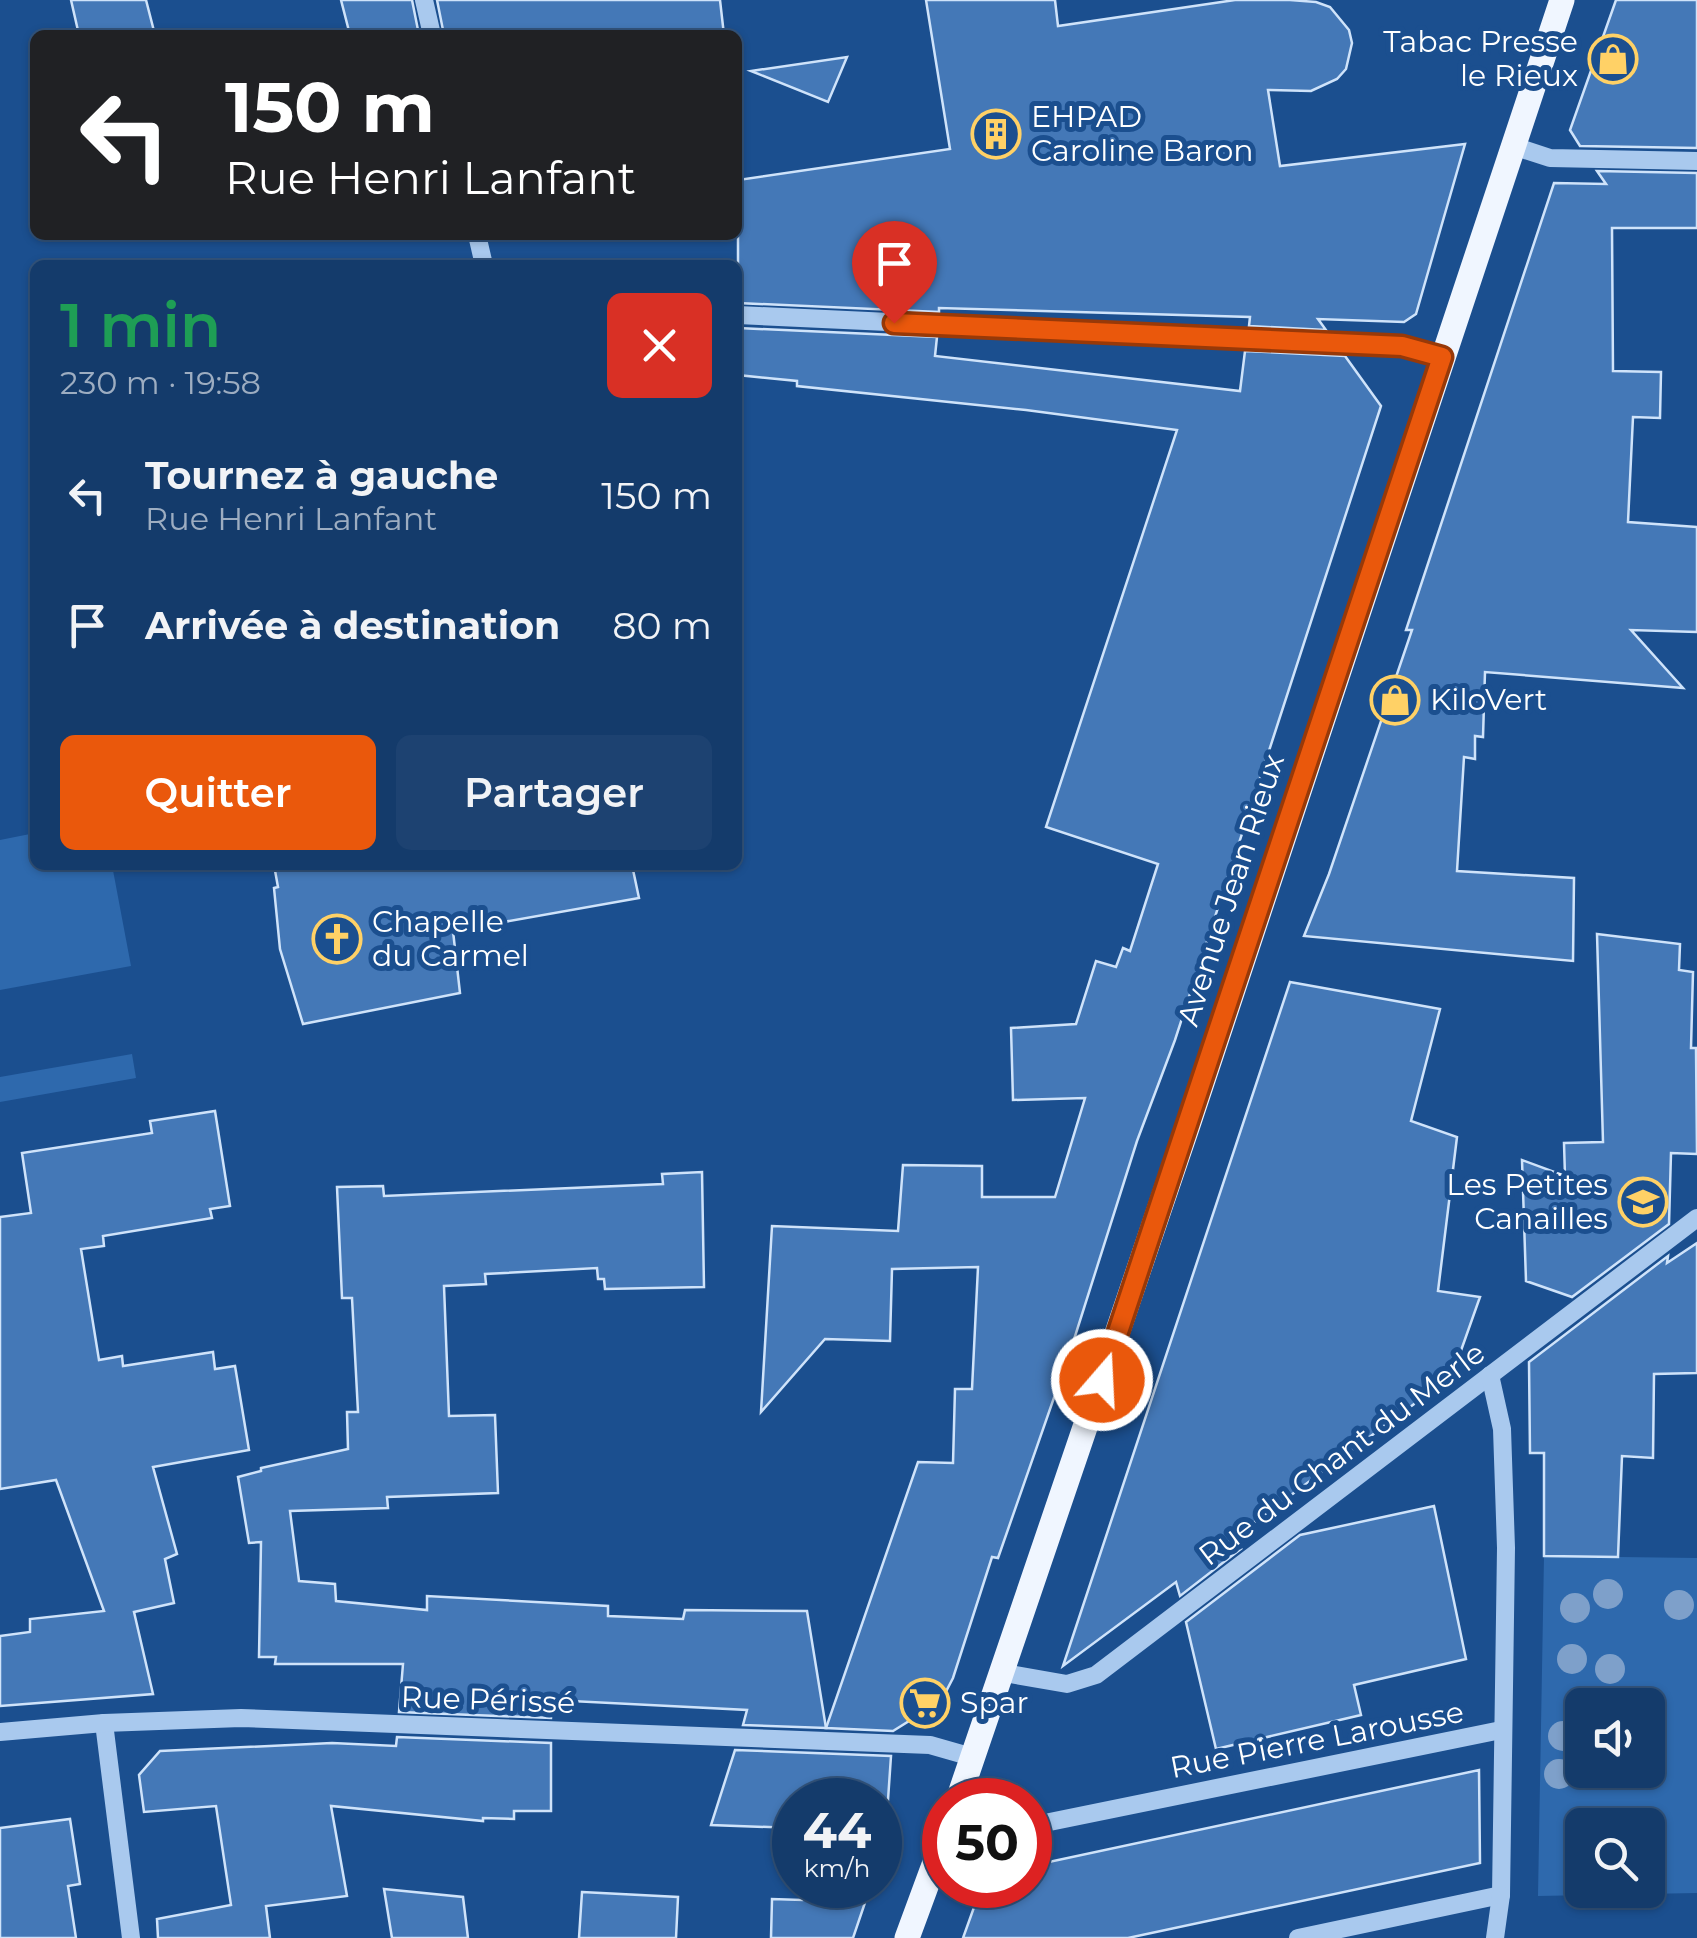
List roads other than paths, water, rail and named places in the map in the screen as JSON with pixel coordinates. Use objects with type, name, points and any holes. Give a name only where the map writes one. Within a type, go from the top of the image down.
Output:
[{"type":"main road","name":"Avenue Jean Rieux","points":[[965,1778],[1004,1673],[1562,0]]},
{"type":"main road","points":[[907,1938],[922,1897]]},
{"type":"street","points":[[424,0],[431,30]]},
{"type":"street","points":[[1513,146],[1550,158],[1697,160]]},
{"type":"street","points":[[742,316],[1402,346],[1442,357]]},
{"type":"street","name":"Rue du Chant du Merle","points":[[1004,1673],[1067,1684],[1096,1675],[1697,1218]]},
{"type":"street","name":"Rue Pierre Larousse","points":[[1052,1822],[1502,1730],[1502,1428],[1490,1375]]},
{"type":"street","name":"Rue Périssé","points":[[0,1732],[241,1718],[930,1746],[972,1757]]},
{"type":"street","points":[[104,1723],[131,1938]]},
{"type":"street","points":[[1495,1938],[1501,1895],[1502,1730]]},
{"type":"street","points":[[1298,1938],[1501,1895]]},
{"type":"place","name":"Tabac Presse le Rieux","points":[[1613,59]]},
{"type":"place","name":"EHPAD Caroline Baron","points":[[996,134]]},
{"type":"place","name":"KiloVert","points":[[1395,700]]},
{"type":"place","name":"Chapelle du Carmel","points":[[337,939]]},
{"type":"place","name":"Les Petites Canailles","points":[[1643,1202]]},
{"type":"place","name":"Spar","points":[[925,1703]]}]
